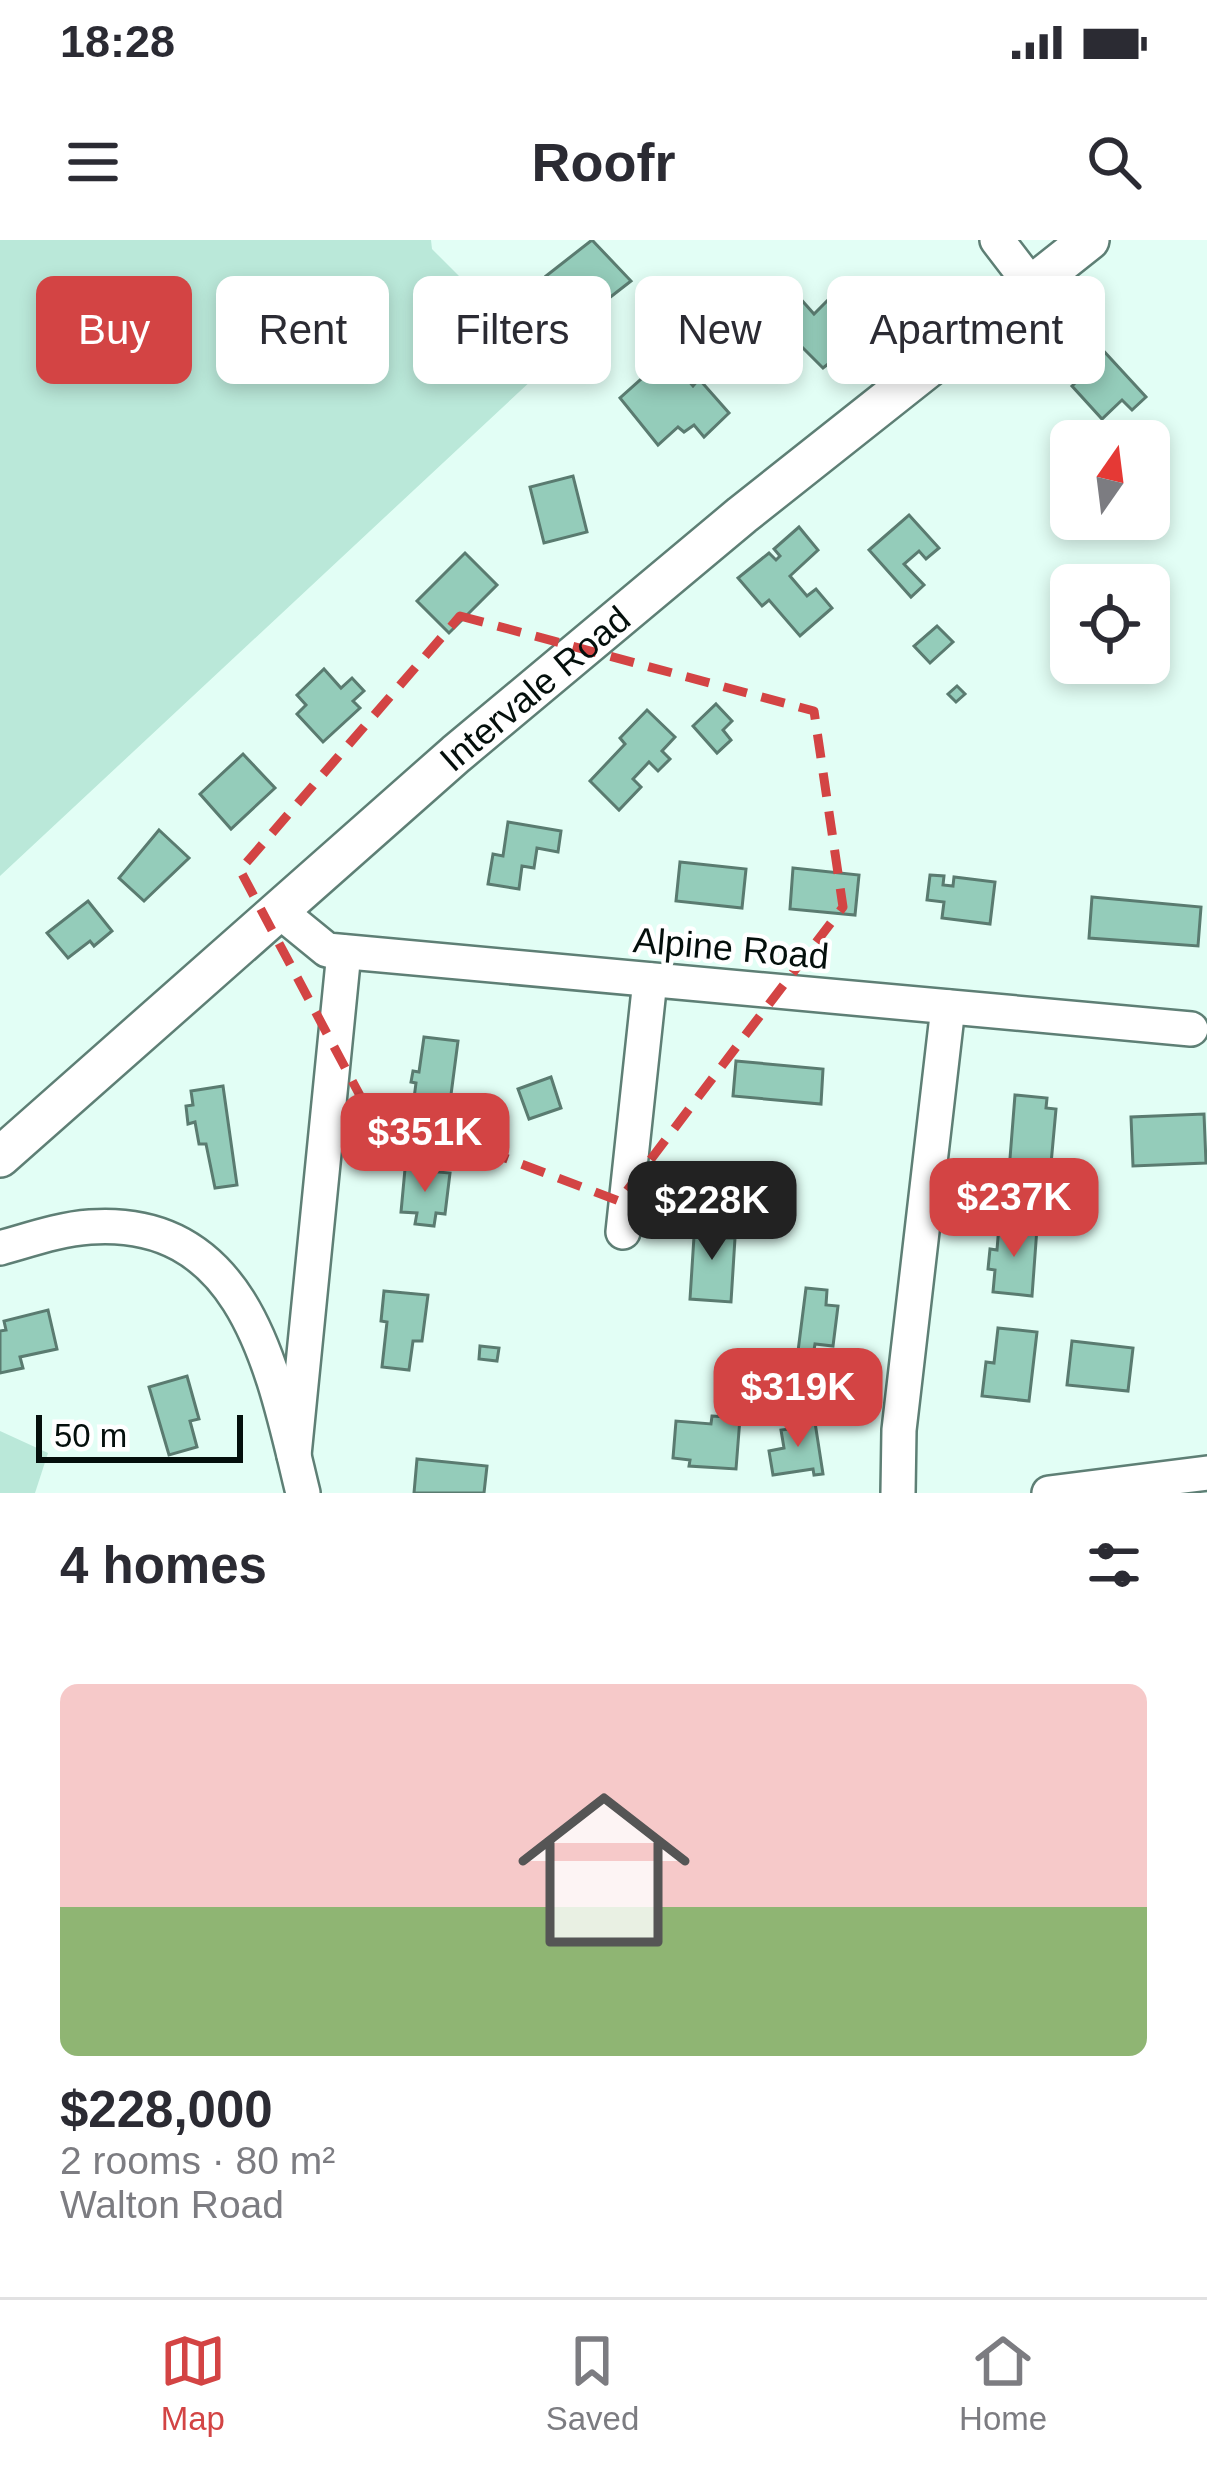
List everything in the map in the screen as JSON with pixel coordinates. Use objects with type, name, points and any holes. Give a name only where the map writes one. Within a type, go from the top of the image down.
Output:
[{"type":"street","points":[[997,240],[1025,276]]},
{"type":"street","name":"Intervale Road","points":[[1046,276],[1089,240]]},
{"type":"street","name":"Intervale Road","points":[[0,1156],[456,754],[742,515],[909,384]]},
{"type":"street","name":"Alpine Road","points":[[278,910],[327,950],[1191,1029]]},
{"type":"street","points":[[294,1456],[344,952]]},
{"type":"street","points":[[623,1232],[650,980]]},
{"type":"street","points":[[898,1493],[899,1430],[948,1007]]},
{"type":"street","points":[[0,1248],[72,1229],[129,1228],[165,1238],[209,1264],[233,1289],[256,1329],[303,1493]]},
{"type":"street","points":[[1049,1493],[1207,1473]]},
{"type":"highlighted area","points":[[460,616],[814,711],[843,907],[619,1201],[365,1105],[240,870]]},
{"type":"green space","points":[[0,240],[431,240],[432,249],[459,276],[413,276],[413,384],[528,384],[0,876]]},
{"type":"green space","points":[[0,1431],[48,1453],[35,1493],[0,1493]]},
{"type":"building","points":[[592,240],[631,281],[611,297],[611,276],[546,276]]},
{"type":"building","points":[[827,301],[827,365],[823,368],[803,348],[803,302],[814,314]]},
{"type":"building","points":[[1105,352],[1146,397],[1132,410],[1122,400],[1102,419],[1072,386],[1105,384]]},
{"type":"building","points":[[636,384],[703,384],[729,413],[704,437],[694,425],[684,432],[678,427],[658,445],[620,398]]},
{"type":"building","points":[[573,476],[587,532],[544,543],[530,487]]},
{"type":"building","points":[[909,515],[939,548],[926,559],[919,551],[904,564],[924,585],[911,597],[869,550]]},
{"type":"building","points":[[799,527],[818,550],[790,576],[807,596],[816,589],[832,608],[800,636],[769,600],[762,606],[738,578],[769,553],[776,560],[780,556],[774,549]]},
{"type":"building","points":[[465,553],[497,585],[449,633],[417,601]]},
{"type":"building","points":[[937,626],[953,642],[930,663],[914,646]]},
{"type":"building","points":[[324,669],[341,688],[352,678],[364,691],[353,701],[360,708],[323,742],[297,714],[306,705],[297,695]]},
{"type":"building","points":[[957,686],[965,694],[956,702],[948,694]]},
{"type":"building","points":[[716,704],[732,721],[723,730],[731,740],[717,753],[693,726]]},
{"type":"building","points":[[647,710],[675,737],[662,751],[670,759],[658,771],[649,762],[633,779],[641,787],[619,810],[590,781],[625,744],[620,738]]},
{"type":"building","points":[[243,754],[275,788],[231,829],[200,794]]},
{"type":"building","points":[[508,822],[561,831],[558,852],[537,848],[534,868],[522,866],[519,889],[488,884],[493,854],[503,856]]},
{"type":"building","points":[[159,830],[189,858],[144,901],[119,878]]},
{"type":"building","points":[[680,862],[746,869],[742,908],[676,901]]},
{"type":"building","points":[[793,868],[859,875],[855,915],[790,909]]},
{"type":"building","points":[[930,875],[944,876],[943,885],[953,886],[954,877],[995,882],[990,924],[942,918],[944,902],[927,900]]},
{"type":"building","points":[[1092,897],[1201,907],[1198,946],[1089,938]]},
{"type":"building","points":[[88,901],[112,931],[68,958],[47,933]]},
{"type":"building","points":[[424,1037],[458,1041],[449,1110],[413,1106],[416,1083],[411,1082],[413,1071],[419,1072]]},
{"type":"building","points":[[736,1061],[823,1069],[821,1104],[733,1096]]},
{"type":"building","points":[[551,1077],[561,1108],[529,1119],[518,1089]]},
{"type":"building","points":[[223,1086],[237,1185],[215,1188],[206,1144],[199,1144],[195,1122],[188,1124],[186,1106],[193,1105],[191,1091]]},
{"type":"building","points":[[1015,1095],[1047,1098],[1046,1108],[1056,1109],[1050,1175],[1009,1171]]},
{"type":"building","points":[[1204,1114],[1206,1163],[1133,1166],[1131,1117]]},
{"type":"building","points":[[405,1169],[450,1173],[445,1214],[436,1213],[434,1226],[415,1224],[417,1213],[401,1212]]},
{"type":"building","points":[[1075,1197],[1075,1232],[1046,1232],[1046,1198]]},
{"type":"building","points":[[695,1221],[727,1222],[726,1238],[735,1238],[731,1302],[690,1299]]},
{"type":"building","points":[[999,1225],[1037,1228],[1032,1296],[993,1292],[995,1270],[988,1269],[990,1249],[997,1250]]},
{"type":"building","points":[[806,1288],[827,1290],[826,1305],[838,1306],[833,1346],[815,1344],[813,1356],[830,1358],[828,1376],[795,1375]]},
{"type":"building","points":[[384,1291],[428,1295],[422,1341],[413,1341],[409,1370],[382,1367],[387,1322],[381,1321]]},
{"type":"building","points":[[48,1310],[57,1349],[20,1357],[23,1368],[0,1373],[4,1321]]},
{"type":"building","points":[[998,1328],[1037,1332],[1029,1401],[982,1396],[986,1362],[994,1363]]},
{"type":"building","points":[[1072,1341],[1133,1348],[1128,1391],[1067,1385]]},
{"type":"building","points":[[480,1346],[499,1348],[497,1361],[479,1359]]},
{"type":"building","points":[[187,1376],[199,1419],[190,1421],[197,1447],[169,1455],[149,1387]]},
{"type":"building","points":[[712,1416],[740,1418],[736,1469],[689,1466],[690,1460],[673,1458],[676,1421],[711,1424]]},
{"type":"building","points":[[814,1416],[823,1474],[814,1475],[813,1469],[773,1475],[769,1451],[784,1448],[781,1430],[798,1428],[797,1419]]},
{"type":"building","points":[[417,1459],[487,1466],[484,1493],[414,1493]]}]
